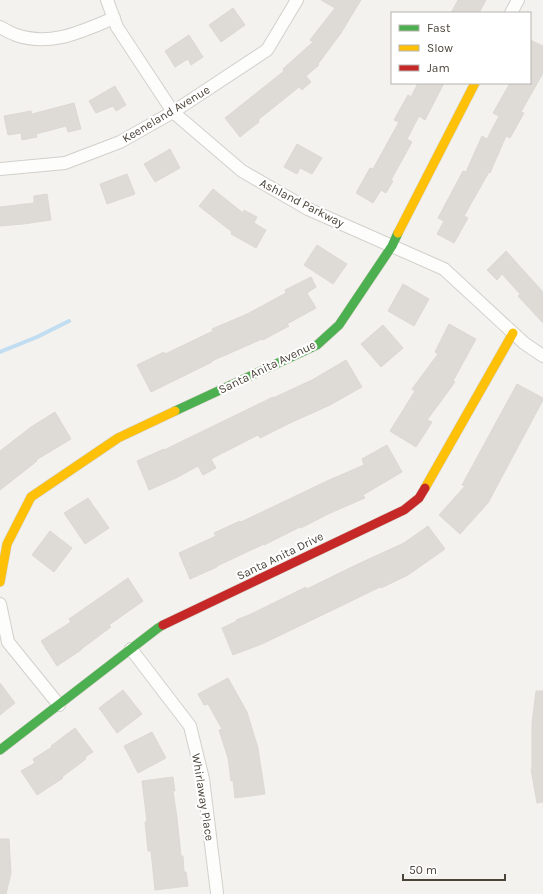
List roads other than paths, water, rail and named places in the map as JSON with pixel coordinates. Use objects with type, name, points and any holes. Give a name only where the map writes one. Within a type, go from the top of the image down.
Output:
[{"type":"street","name":"Ashland Parkway","points":[[107,0],[118,27],[173,112],[242,171],[308,209],[444,269],[524,343],[543,356]]},
{"type":"street","name":"Keeneland Avenue","points":[[0,169],[65,163],[120,142],[173,112],[267,50],[297,0]]},
{"type":"street","points":[[512,12],[518,0]]},
{"type":"street","points":[[0,27],[17,35],[46,40],[70,35],[114,18]]},
{"type":"street","name":"Santa Anita Avenue","points":[[0,582],[7,544],[31,497],[118,438],[317,345],[339,325],[392,246],[474,84]]},
{"type":"street","name":"Santa Anita Drive","points":[[0,750],[158,628],[404,510],[419,498],[513,333]]},
{"type":"street","points":[[0,604],[8,642],[58,705]]},
{"type":"street","name":"Whirlaway Place","points":[[131,649],[190,726],[203,779],[217,892],[216,894]]},
{"type":"waterway","points":[[0,352],[37,337],[69,321]]}]
